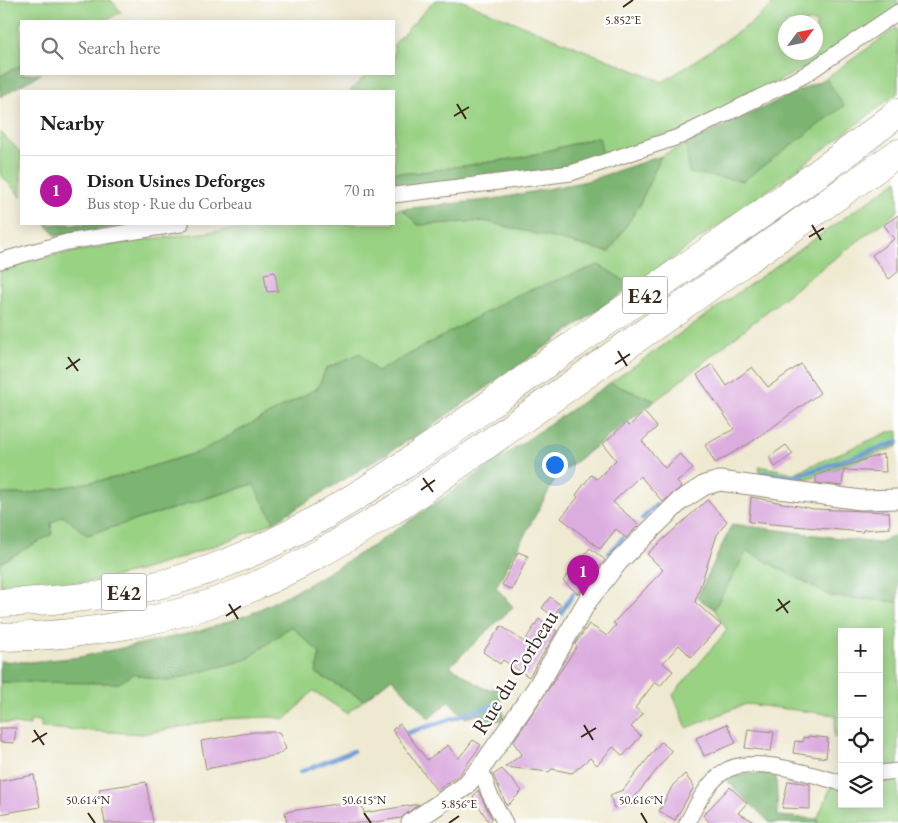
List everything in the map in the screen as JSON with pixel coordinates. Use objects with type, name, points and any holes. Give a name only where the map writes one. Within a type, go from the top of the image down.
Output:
[{"type":"highway","name":"E42","points":[[0,604],[82,599],[142,589],[194,574],[282,538],[332,511],[390,474],[714,247],[898,113]]},
{"type":"highway","name":"E42","points":[[0,637],[29,637],[154,619],[196,608],[245,591],[288,571],[403,504],[898,153]]},
{"type":"highway","points":[[0,652],[24,651],[98,628]]},
{"type":"street","points":[[395,195],[571,173],[681,136],[803,76],[898,12]]},
{"type":"street","points":[[0,261],[67,242],[175,225]]},
{"type":"street","name":"Rue du Corbeau","points":[[411,823],[464,787],[481,768],[536,688],[588,600],[618,562],[680,501],[705,484],[720,481],[861,500],[898,499]]},
{"type":"street","points":[[687,823],[701,798],[722,772],[735,767],[757,764],[787,768],[838,782]]},
{"type":"street","points":[[481,768],[504,823]]},
{"type":"street","points":[[883,773],[898,771]]},
{"type":"green space","points":[[0,0],[111,0],[121,12],[106,20],[20,20],[20,66],[0,76]]},
{"type":"green space","points":[[435,0],[460,0],[663,82],[750,24],[778,0],[898,0],[898,9],[823,58],[823,15],[778,15],[778,60],[819,60],[671,137],[603,155],[598,137],[524,157],[415,173],[395,172],[395,90],[351,90],[366,75],[395,75],[395,43]]},
{"type":"green space","points":[[896,28],[898,31],[898,93],[780,182],[633,286],[599,265],[519,294],[377,372],[360,354],[326,368],[318,388],[199,452],[114,478],[25,494],[0,494],[0,269],[46,257],[134,241],[268,225],[395,225],[395,210],[402,209],[418,225],[484,221],[609,252],[639,206],[661,156],[686,144],[689,173],[843,106],[826,78]]},
{"type":"green space","points":[[20,66],[20,75],[39,75],[0,97],[0,76]]},
{"type":"green space","points":[[826,78],[844,106],[743,181],[689,173],[686,144]]},
{"type":"green space","points":[[0,132],[20,151],[20,196],[0,174]]},
{"type":"green space","points":[[599,137],[603,155],[559,169],[395,192],[395,172],[415,173],[524,157]]},
{"type":"green space","points":[[661,156],[639,206],[609,252],[484,221],[418,225],[402,209],[496,199],[587,181]]},
{"type":"green space","points":[[898,180],[898,211],[805,281],[655,401],[610,383]]},
{"type":"green space","points":[[47,225],[128,225],[56,236]]},
{"type":"green space","points":[[599,265],[633,286],[427,429],[274,522],[253,484],[87,535],[63,516],[51,523],[52,534],[0,563],[0,494],[25,494],[114,478],[199,452],[318,388],[326,369],[360,353],[377,372],[519,294]]},
{"type":"green space","points":[[610,383],[655,401],[557,476],[496,587],[513,607],[450,666],[485,689],[499,689],[504,719],[490,723],[482,714],[465,718],[449,701],[429,719],[392,678],[364,700],[316,673],[320,653],[291,626],[248,659],[168,681],[133,674],[119,683],[0,682],[0,661],[30,662],[80,657],[200,631],[250,614],[307,585],[374,545]]},
{"type":"green space","points":[[898,431],[898,446],[793,484],[759,476],[759,466],[794,473],[889,432]]},
{"type":"green space","points":[[254,484],[274,522],[197,552],[118,576],[59,584],[0,585],[0,563],[52,534],[51,523],[64,515],[87,535]]},
{"type":"green space","points":[[732,524],[877,543],[898,534],[898,602],[831,596],[747,551],[714,609],[697,598]]},
{"type":"green space","points":[[747,551],[831,596],[898,602],[898,766],[886,767],[883,744],[883,628],[838,628],[838,738],[834,737],[836,715],[746,704],[687,728],[673,695],[727,630],[714,609]]},
{"type":"green space","points":[[291,626],[320,653],[316,673],[364,700],[347,713],[313,691],[286,719],[271,717],[223,719],[143,734],[41,728],[41,721],[30,721],[30,726],[0,722],[0,682],[119,683],[133,674],[168,681],[248,659]]},
{"type":"green space","points":[[745,773],[776,774],[778,816],[817,819],[819,823],[770,823],[725,779]]},
{"type":"green space","points":[[898,778],[898,823],[819,823],[817,819],[832,785],[838,786],[838,808],[883,808],[883,780]]},
{"type":"building","points":[[898,215],[898,272],[889,279],[872,255],[894,239],[884,225]]},
{"type":"building","points":[[275,272],[278,291],[267,292],[264,274]]},
{"type":"building","points":[[712,364],[727,386],[752,367],[768,387],[801,364],[820,393],[750,443],[715,463],[705,445],[734,429],[697,375]]},
{"type":"building","points":[[644,412],[657,427],[642,441],[665,468],[680,454],[693,469],[677,482],[681,487],[663,502],[640,476],[613,502],[639,525],[626,538],[616,529],[600,549],[561,518],[578,497],[576,495],[591,475],[597,479],[616,460],[603,444],[626,423],[629,426]]},
{"type":"building","points":[[786,445],[793,454],[775,467],[769,457]]},
{"type":"building","points":[[883,454],[886,472],[844,470],[842,486],[816,483],[816,475]]},
{"type":"building","points":[[751,497],[814,509],[889,512],[890,528],[863,530],[863,532],[749,522]]},
{"type":"building","points":[[707,500],[727,521],[717,535],[695,602],[721,625],[691,657],[679,645],[663,663],[673,671],[660,686],[655,682],[635,708],[643,714],[631,727],[641,736],[623,756],[613,747],[597,765],[590,758],[572,773],[552,769],[549,772],[505,767],[522,754],[513,742],[577,646],[575,644],[589,624],[607,636],[616,625],[613,623],[663,570],[647,554]]},
{"type":"building","points":[[590,548],[605,560],[578,594],[563,581]]},
{"type":"building","points":[[518,552],[528,556],[512,590],[502,585]]},
{"type":"building","points":[[550,597],[561,605],[553,616],[542,608]]},
{"type":"building","points":[[539,619],[557,631],[529,677],[503,660],[500,664],[483,652],[501,626],[524,642]]},
{"type":"building","points":[[400,724],[427,760],[448,745],[458,759],[473,740],[481,745],[460,774],[437,791],[392,730]]},
{"type":"building","points":[[727,724],[736,743],[704,756],[696,738]]},
{"type":"building","points":[[0,728],[16,728],[14,743],[0,742]]},
{"type":"building","points":[[748,729],[774,732],[771,751],[745,748]]},
{"type":"building","points":[[254,732],[279,732],[286,749],[277,755],[206,769],[201,741]]},
{"type":"building","points":[[808,736],[828,738],[826,758],[793,753],[795,741],[803,742],[803,737],[808,738]]},
{"type":"building","points":[[661,742],[672,751],[634,798],[614,808],[610,795],[623,790]]},
{"type":"building","points":[[502,769],[522,791],[507,806],[493,775]]},
{"type":"building","points":[[685,774],[694,787],[675,820],[659,811],[673,785]]},
{"type":"building","points":[[34,775],[40,807],[0,814],[0,781]]},
{"type":"building","points":[[788,781],[810,784],[810,809],[782,808]]},
{"type":"building","points":[[146,782],[153,823],[105,823],[99,789]]},
{"type":"building","points":[[730,787],[747,803],[738,813],[757,823],[710,823],[703,815]]},
{"type":"building","points":[[478,790],[492,819],[489,822],[473,797]]},
{"type":"building","points":[[361,800],[364,813],[419,804],[401,818],[369,823],[287,823],[285,812]]},
{"type":"waterway","points":[[763,473],[794,477],[898,442]]},
{"type":"waterway","points":[[642,519],[656,505]]},
{"type":"waterway","points":[[609,553],[623,538]]},
{"type":"waterway","points":[[555,622],[573,594]]},
{"type":"waterway","points":[[401,735],[495,705]]},
{"type":"waterway","points":[[300,772],[353,751]]},
{"type":"place","name":"Dison Usines Deforges","points":[[583,596]]}]
